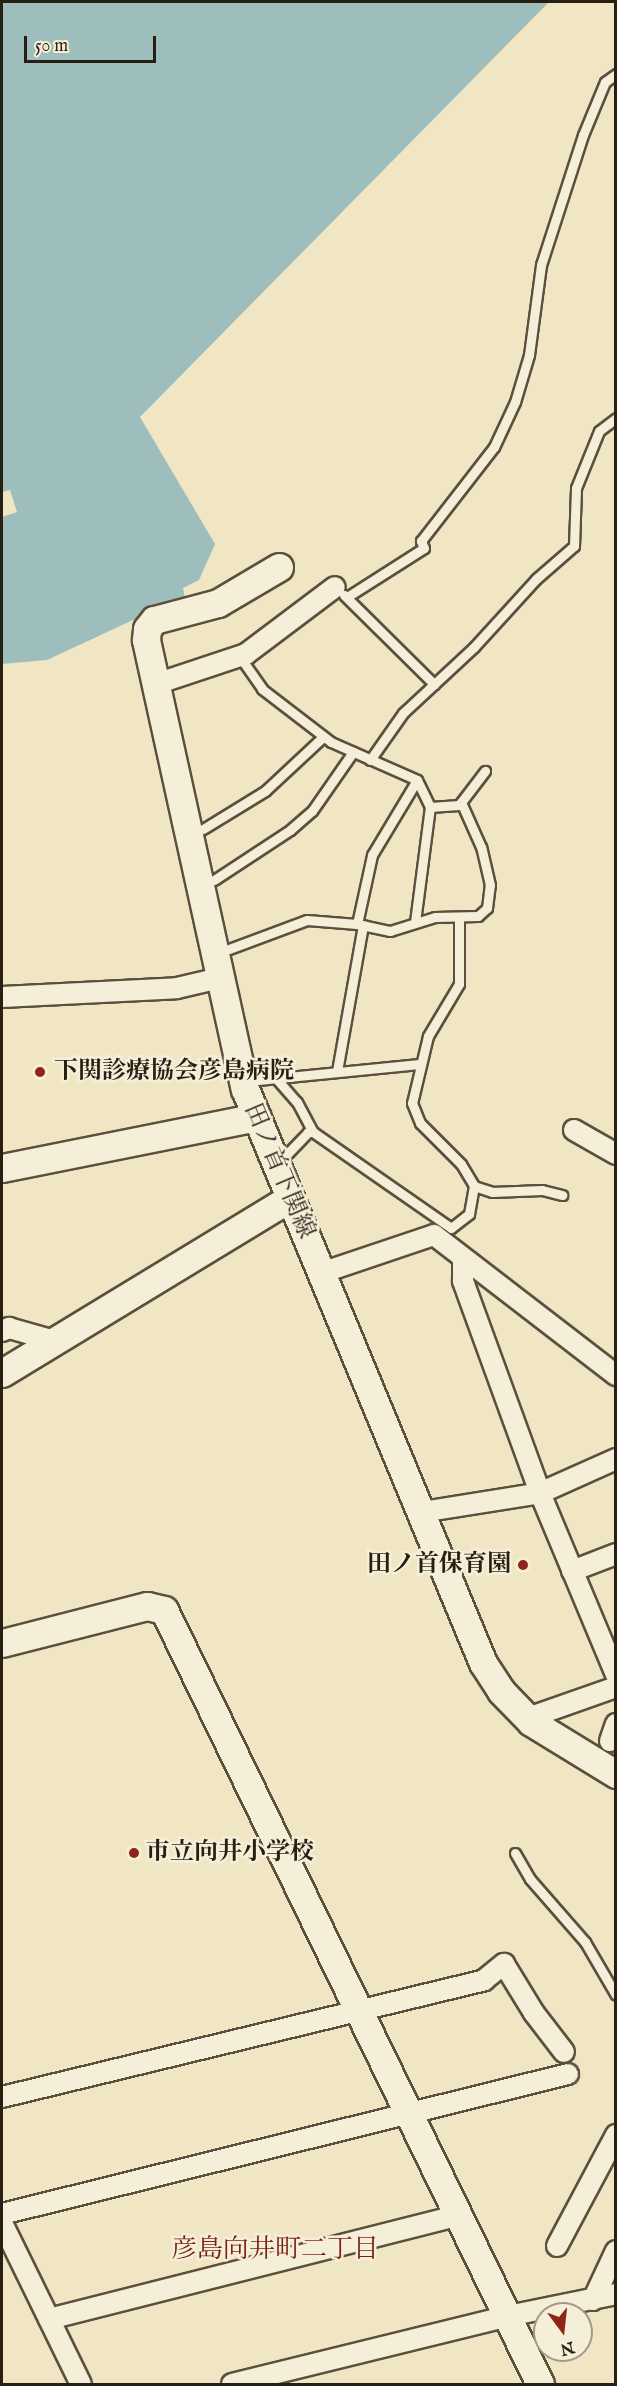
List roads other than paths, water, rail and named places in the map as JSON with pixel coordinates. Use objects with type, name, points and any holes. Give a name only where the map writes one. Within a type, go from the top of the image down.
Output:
[{"type":"street","name":"田ノ首下関線","points":[[279,567],[218,603],[154,621],[147,629],[146,640],[245,1089],[422,1512],[479,1657],[501,1691],[528,1718],[615,1774]]},
{"type":"street","points":[[156,684],[240,657],[341,592]]},
{"type":"street","points":[[2,997],[177,988],[220,978]]},
{"type":"street","points":[[2,1168],[257,1118]]},
{"type":"street","points":[[574,1130],[615,1154]]},
{"type":"street","points":[[2,1373],[290,1198]]},
{"type":"street","points":[[321,1273],[434,1235],[615,1376]]},
{"type":"street","points":[[463,1258],[463,1281],[540,1493],[572,1571],[612,1655],[615,1675]]},
{"type":"street","points":[[2,1331],[9,1328],[55,1341]]},
{"type":"street","points":[[422,1512],[540,1493],[615,1459]]},
{"type":"street","points":[[572,1571],[615,1554]]},
{"type":"street","points":[[2,1642],[147,1606],[164,1610],[359,2013],[460,2215],[540,2385]]},
{"type":"street","points":[[528,1718],[615,1687]]},
{"type":"street","points":[[2,2097],[359,2013],[484,1980],[504,1964],[534,2013],[564,2052]]},
{"type":"street","points":[[2,2214],[568,2074]]},
{"type":"street","points":[[557,2246],[615,2135]]},
{"type":"street","points":[[49,2319],[460,2215]]},
{"type":"street","points":[[2,2223],[81,2385]]},
{"type":"street","points":[[593,2300],[615,2251]]},
{"type":"street","points":[[232,2385],[508,2316],[615,2294]]},
{"type":"lane","points":[[434,684],[341,592],[424,548],[421,540],[494,447],[515,402],[529,355],[541,265],[583,135],[604,82],[615,74]]},
{"type":"lane","points":[[370,760],[392,725],[536,579],[574,546],[576,488],[599,431],[615,418]]},
{"type":"lane","points":[[240,657],[262,689],[324,737],[417,780],[430,807],[415,922]]},
{"type":"lane","points":[[203,829],[258,796],[324,737]]},
{"type":"lane","points":[[214,880],[290,830],[312,811],[353,752]]},
{"type":"lane","points":[[430,807],[461,802],[485,771]]},
{"type":"lane","points":[[337,1071],[372,855],[417,780]]},
{"type":"lane","points":[[229,949],[307,920],[360,925],[390,931],[415,922],[478,916],[487,908],[490,885],[481,847],[461,802]]},
{"type":"lane","points":[[274,1076],[297,1102],[313,1132],[451,1228],[469,1214],[474,1186],[468,1173],[434,1140],[414,1112],[412,1099],[419,1064],[432,1025],[459,984],[459,917]]},
{"type":"lane","points":[[258,1080],[274,1076],[419,1064]]},
{"type":"lane","points":[[288,1153],[308,1132],[313,1132]]},
{"type":"lane","points":[[474,1186],[492,1192],[542,1190],[562,1195]]},
{"type":"lane","points":[[515,1853],[530,1879],[585,1942],[615,1995]]},
{"type":"water","points":[[2,2],[549,2],[140,417],[215,544],[199,580],[183,588],[186,603],[148,613],[47,660],[2,664],[2,517],[17,512],[10,490],[2,492]]},
{"type":"place","name":"下関診療協会彦島病院","points":[[40,1072]]},
{"type":"place","name":"田ノ首保育園","points":[[523,1565]]},
{"type":"place","name":"市立向井小学校","points":[[134,1853]]},
{"type":"district","name":"彦島向井町二丁目","points":[[275,2250]]}]
